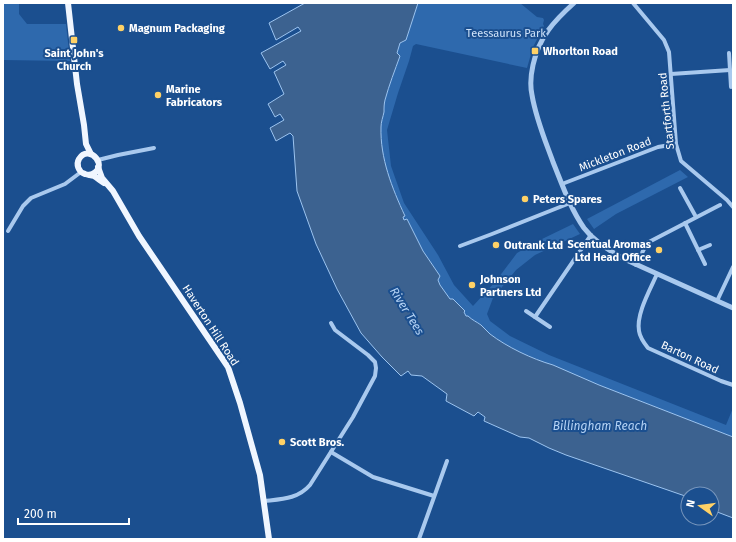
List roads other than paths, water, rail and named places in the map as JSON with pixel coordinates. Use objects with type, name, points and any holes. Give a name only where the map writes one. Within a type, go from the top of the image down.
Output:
[{"type":"main road","points":[[68,3],[77,84],[86,144],[91,154],[98,160]]},
{"type":"main road","points":[[81,172],[77,165],[85,138]]},
{"type":"main road","points":[[79,158],[85,154],[91,154]]},
{"type":"main road","name":"Haverton Hill Road","points":[[98,160],[98,167],[102,178],[113,191],[139,236],[228,367],[240,403],[260,475],[269,539]]},
{"type":"main road","points":[[88,175],[93,174],[98,167]]},
{"type":"main road","name":"Haverton Hill Road","points":[[81,172],[94,176],[107,184]]},
{"type":"street","points":[[574,3],[558,18],[542,38],[534,59],[531,78],[531,94],[537,120],[570,203],[584,228],[607,250],[636,265],[733,308]]},
{"type":"street","name":"Startforth Road","points":[[633,3],[664,40],[669,52],[676,144],[681,161],[727,200],[733,207]]},
{"type":"street","points":[[729,53],[731,87]]},
{"type":"street","points":[[671,74],[730,70]]},
{"type":"street","name":"Mickleton Road","points":[[562,184],[658,147],[676,144]]},
{"type":"street","points":[[98,160],[154,148]]},
{"type":"street","points":[[8,231],[23,206],[31,198],[65,184],[81,172]]},
{"type":"street","points":[[680,188],[696,217]]},
{"type":"street","points":[[460,246],[570,203]]},
{"type":"street","points":[[636,265],[647,243],[720,205]]},
{"type":"street","points":[[685,223],[705,264]]},
{"type":"street","points":[[535,317],[591,235]]},
{"type":"street","points":[[698,250],[710,245]]},
{"type":"street","points":[[717,301],[733,267]]},
{"type":"street","name":"Barton Road","points":[[658,274],[640,314],[639,330],[642,339],[648,348],[733,385]]},
{"type":"street","points":[[526,311],[550,327]]},
{"type":"street","points":[[264,501],[297,495],[310,485],[353,417],[375,376],[375,362],[335,330],[331,323]]},
{"type":"street","points":[[331,452],[373,477],[434,496]]},
{"type":"street","points":[[419,539],[447,461]]},
{"type":"water","points":[[305,3],[418,3],[406,40],[400,43],[397,53],[400,56],[384,104],[381,139],[382,150],[388,173],[405,216],[403,217],[404,220],[407,219],[423,251],[440,276],[438,280],[440,285],[450,299],[453,299],[465,311],[466,316],[512,348],[599,385],[733,437],[733,518],[720,513],[720,486],[680,486],[680,494],[566,455],[529,438],[520,437],[484,421],[485,417],[478,412],[474,416],[446,401],[447,394],[422,376],[411,375],[408,371],[401,376],[382,357],[361,333],[337,289],[316,244],[297,191],[293,136],[290,133],[276,141],[270,128],[284,120],[280,114],[275,117],[268,104],[284,94],[274,72],[286,65],[283,61],[270,69],[261,53],[301,31],[298,27],[276,40],[269,23]]},
{"type":"place","name":"Magnum Packaging","points":[[121,28]]},
{"type":"place","name":"Saint John's Church","points":[[74,40]]},
{"type":"place","name":"Whorlton Road","points":[[535,51]]},
{"type":"place","name":"Marine Fabricators","points":[[158,95]]},
{"type":"place","name":"Peters Spares","points":[[525,199]]},
{"type":"place","name":"Outrank Ltd","points":[[496,245]]},
{"type":"place","name":"Scentual Aromas Ltd Head Office","points":[[659,250]]},
{"type":"place","name":"Johnson Partners Ltd","points":[[472,285]]},
{"type":"place","name":"Scott Bros.","points":[[282,442]]},
{"type":"park label","name":"Teessaurus Park","points":[[506,33]]},
{"type":"water label","name":"River Tees","points":[[407,311]]},
{"type":"water label","name":"Billingham Reach","points":[[600,426]]}]
